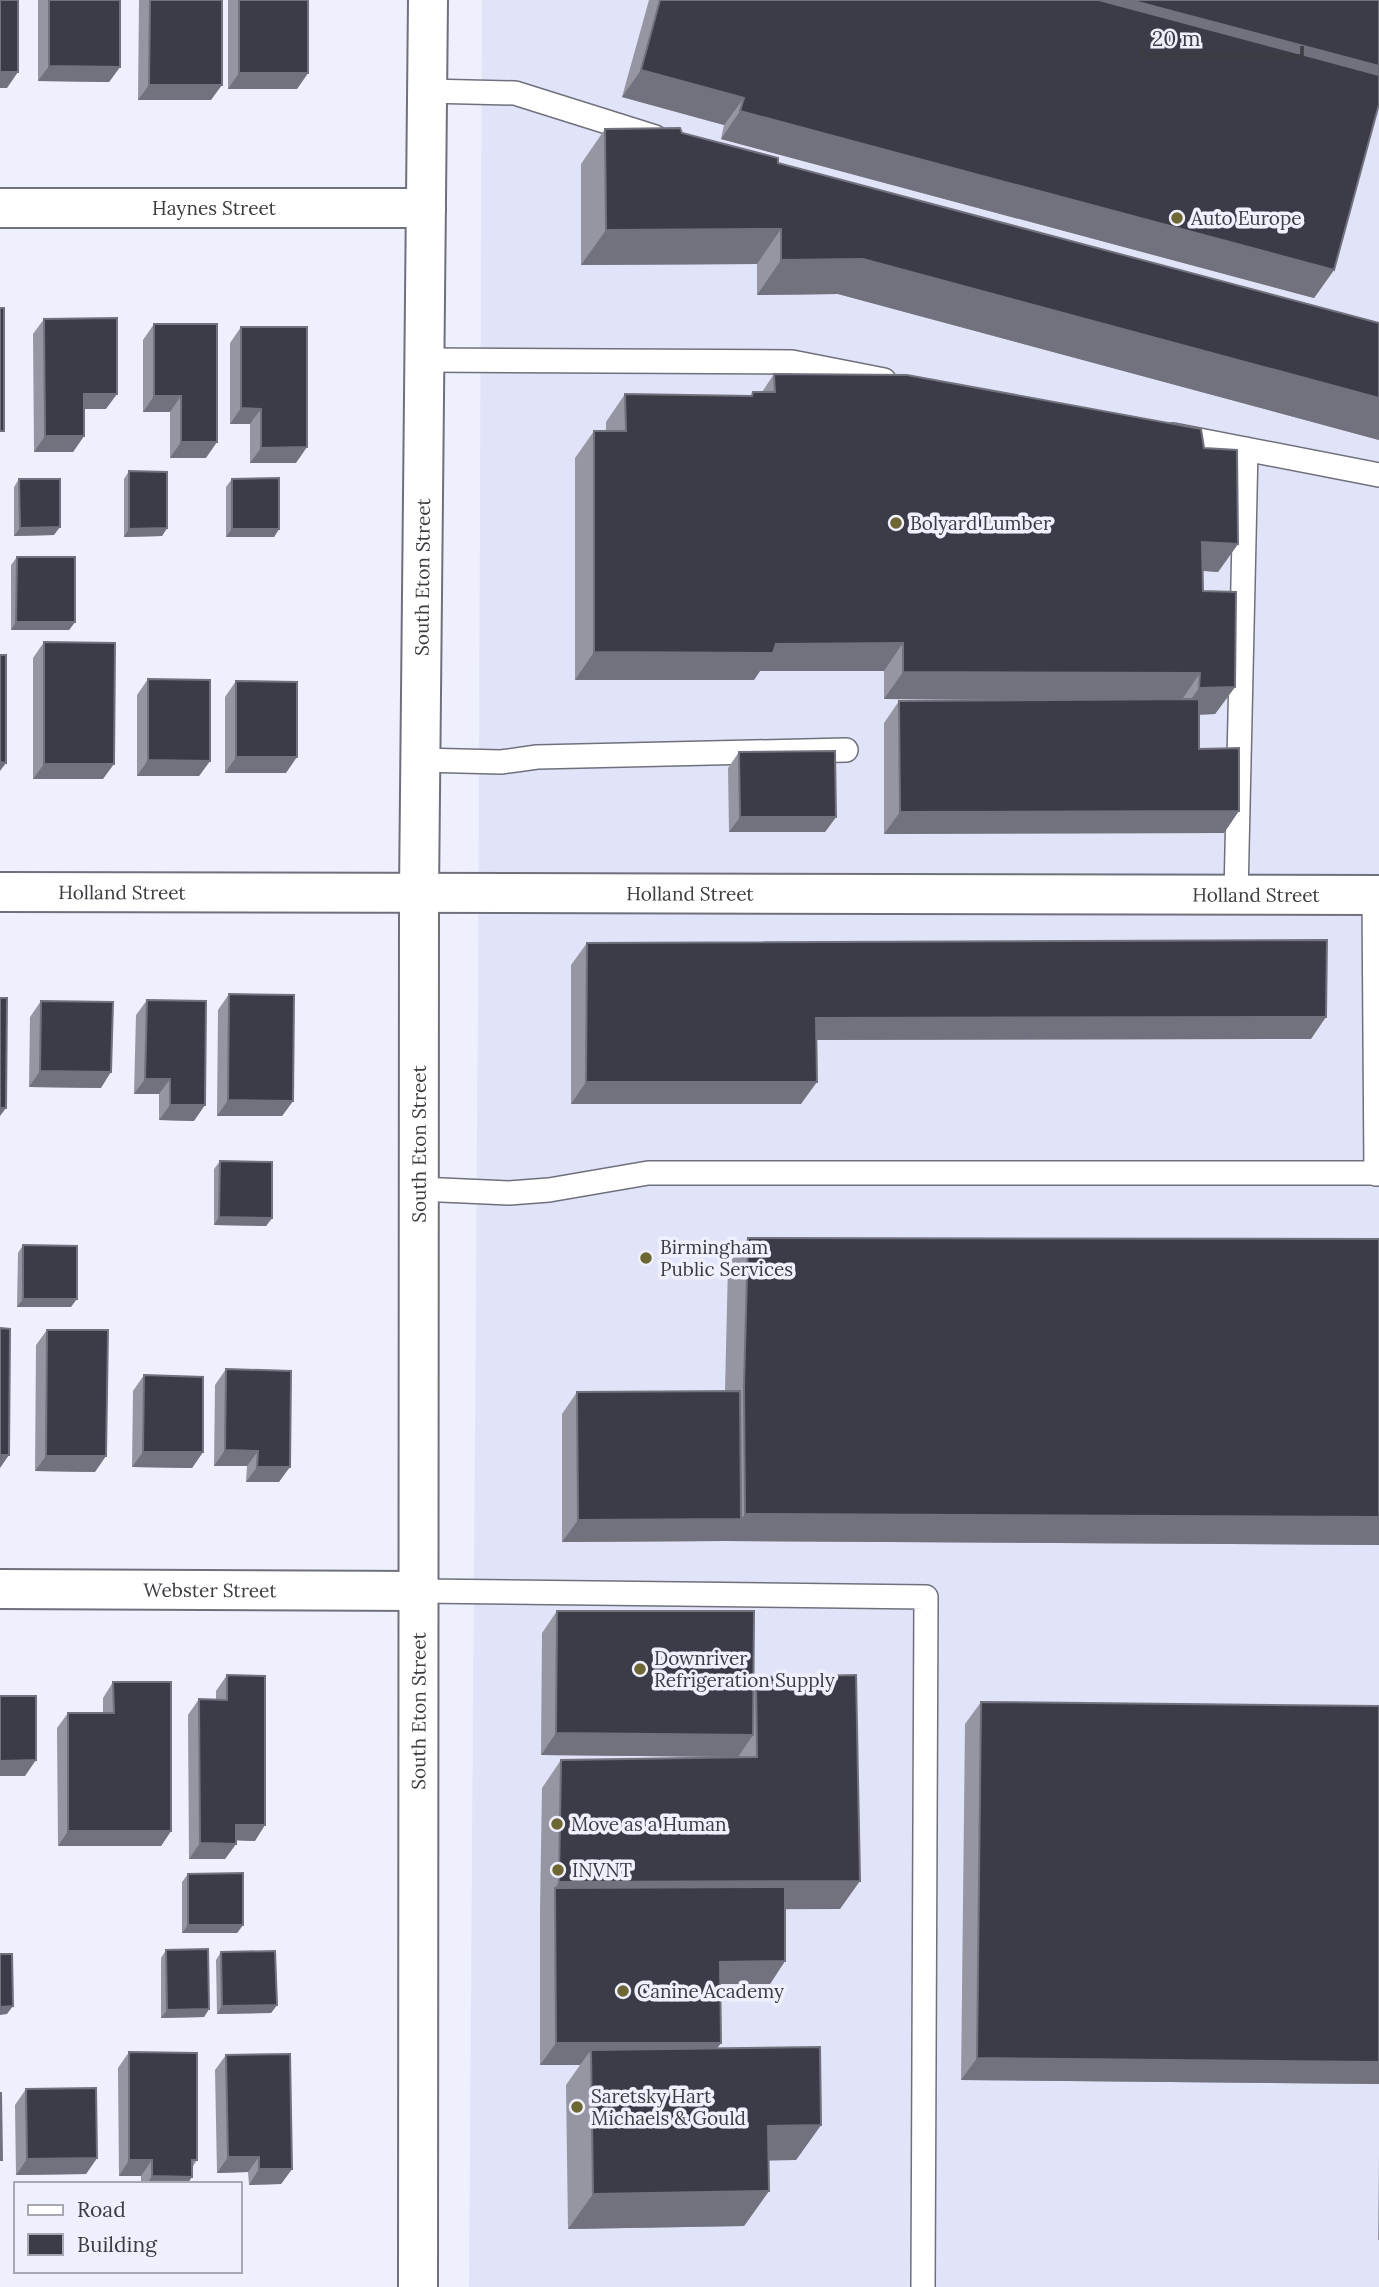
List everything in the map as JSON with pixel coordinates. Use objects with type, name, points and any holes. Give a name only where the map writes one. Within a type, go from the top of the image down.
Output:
[{"type":"street","name":"South Eton Street","points":[[418,2287],[419,893],[428,0]]},
{"type":"street","name":"Haynes Street","points":[[0,208],[426,208]]},
{"type":"street","name":"Holland Street","points":[[0,892],[1376,895]]},
{"type":"street","name":"Webster Street","points":[[0,1589],[420,1591]]},
{"type":"lane","points":[[428,90],[514,93],[675,142]]},
{"type":"lane","points":[[425,360],[792,362],[899,383]]},
{"type":"lane","points":[[1152,431],[1379,475]]},
{"type":"lane","points":[[1236,895],[1246,449]]},
{"type":"lane","points":[[420,761],[501,762],[537,757],[846,750]]},
{"type":"lane","points":[[419,1189],[509,1193],[549,1190],[648,1173],[1378,1173],[1376,895]]},
{"type":"lane","points":[[420,1591],[926,1597],[923,2287]]},
{"type":"shaded area","points":[[482,0],[1379,0],[1379,2287],[469,2287]]},
{"type":"building","points":[[0,0],[18,0],[18,72],[0,72]]},
{"type":"building","points":[[49,0],[120,0],[120,67],[49,66]]},
{"type":"building","points":[[150,0],[222,0],[222,85],[149,85]]},
{"type":"building","points":[[239,0],[308,0],[308,73],[239,73]]},
{"type":"building","name":"Auto Europe","points":[[660,0],[1099,0],[1379,75],[1379,104],[1334,270],[740,111],[744,98],[641,70]]},
{"type":"building","points":[[1130,0],[1379,0],[1379,66]]},
{"type":"building","points":[[680,128],[682,133],[778,158],[778,163],[1379,323],[1379,398],[863,259],[781,260],[781,229],[606,230],[605,129]]},
{"type":"building","points":[[0,308],[4,308],[4,431],[0,431]]},
{"type":"building","points":[[117,318],[117,394],[84,394],[84,436],[45,436],[44,319]]},
{"type":"building","points":[[154,324],[217,324],[217,442],[181,442],[181,396],[154,396]]},
{"type":"building","points":[[241,327],[307,327],[307,447],[261,448],[261,409],[241,408]]},
{"type":"building","name":"Bolyard Lumber","points":[[774,374],[907,375],[1201,429],[1204,448],[1237,450],[1238,544],[1202,542],[1203,591],[1236,592],[1235,687],[1199,688],[1200,673],[903,672],[903,643],[776,644],[773,653],[594,652],[594,431],[626,431],[625,394],[752,396],[753,392],[775,392]]},
{"type":"building","points":[[129,471],[167,472],[167,528],[129,529]]},
{"type":"building","points":[[279,478],[279,529],[232,529],[232,479]]},
{"type":"building","points":[[19,479],[60,479],[60,527],[20,528]]},
{"type":"building","points":[[17,557],[75,557],[75,622],[16,622]]},
{"type":"building","points":[[44,642],[115,643],[114,764],[44,764]]},
{"type":"building","points":[[0,655],[6,655],[6,763],[0,762]]},
{"type":"building","points":[[148,679],[210,680],[210,761],[148,760]]},
{"type":"building","points":[[236,681],[297,682],[297,757],[236,757]]},
{"type":"building","points":[[1199,699],[1199,749],[1239,748],[1239,811],[900,812],[899,701]]},
{"type":"building","points":[[835,751],[836,817],[740,817],[739,752]]},
{"type":"building","points":[[1327,940],[1326,1017],[816,1018],[817,1082],[586,1082],[587,943]]},
{"type":"building","points":[[229,994],[294,995],[293,1101],[228,1100]]},
{"type":"building","points":[[0,998],[7,998],[6,1108],[0,1108]]},
{"type":"building","points":[[147,1000],[206,1001],[205,1105],[170,1105],[170,1079],[145,1079]]},
{"type":"building","points":[[41,1001],[113,1002],[111,1072],[40,1071]]},
{"type":"building","points":[[220,1161],[272,1162],[272,1218],[219,1217]]},
{"type":"building","points":[[748,1238],[1379,1239],[1379,1517],[745,1514],[744,1386]]},
{"type":"building","points":[[23,1245],[77,1246],[77,1299],[23,1299]]},
{"type":"building","points":[[0,1328],[10,1329],[9,1455],[0,1455]]},
{"type":"building","points":[[47,1330],[108,1330],[106,1456],[46,1456]]},
{"type":"building","points":[[226,1369],[291,1371],[290,1467],[257,1467],[258,1451],[225,1450]]},
{"type":"building","points":[[144,1375],[203,1377],[203,1452],[143,1452]]},
{"type":"building","points":[[740,1391],[741,1519],[578,1520],[577,1392]]},
{"type":"building","name":"Downriver Refrigeration Supply","points":[[557,1611],[754,1611],[753,1735],[556,1733]]},
{"type":"building","points":[[227,1675],[265,1676],[265,1825],[236,1825],[236,1844],[200,1843],[199,1699],[227,1700]]},
{"type":"building","points":[[856,1675],[860,1881],[559,1882],[561,1760],[757,1757],[756,1677]]},
{"type":"building","points":[[113,1682],[171,1682],[171,1831],[68,1831],[68,1713],[114,1713]]},
{"type":"building","points":[[0,1696],[36,1696],[36,1760],[0,1761]]},
{"type":"building","points":[[981,1702],[1379,1706],[1379,2062],[977,2058]]},
{"type":"building","points":[[243,1873],[243,1925],[188,1925],[188,1874]]},
{"type":"building","name":"Canine Academy","points":[[785,1887],[785,1961],[720,1962],[721,2043],[556,2043],[555,1888]]},
{"type":"building","points":[[208,1949],[209,2009],[167,2010],[166,1950]]},
{"type":"building","points":[[275,1951],[277,2005],[222,2006],[221,1952]]},
{"type":"building","points":[[0,1954],[12,1954],[13,2006],[0,2007]]},
{"type":"building","points":[[820,2047],[821,2125],[768,2126],[769,2191],[593,2194],[591,2050]]},
{"type":"building","points":[[129,2052],[197,2053],[197,2160],[192,2160],[192,2177],[152,2176],[152,2160],[129,2160]]},
{"type":"building","points":[[290,2054],[292,2169],[259,2169],[259,2157],[228,2157],[226,2055]]},
{"type":"building","points":[[96,2088],[97,2158],[27,2159],[26,2089]]},
{"type":"building","points":[[1,2093],[2,2160],[0,2160]]},
{"type":"place","name":"Auto Europe","points":[[1177,218]]},
{"type":"place","name":"Bolyard Lumber","points":[[896,523]]},
{"type":"place","name":"Birmingham Public Services","points":[[646,1258]]},
{"type":"place","name":"Downriver Refrigeration Supply","points":[[640,1669]]},
{"type":"place","name":"Move as a Human","points":[[557,1824]]},
{"type":"place","name":"INVNT","points":[[558,1870]]},
{"type":"place","name":"Canine Academy","points":[[623,1991]]},
{"type":"place","name":"Saretsky Hart Michaels & Gould","points":[[577,2107]]}]
